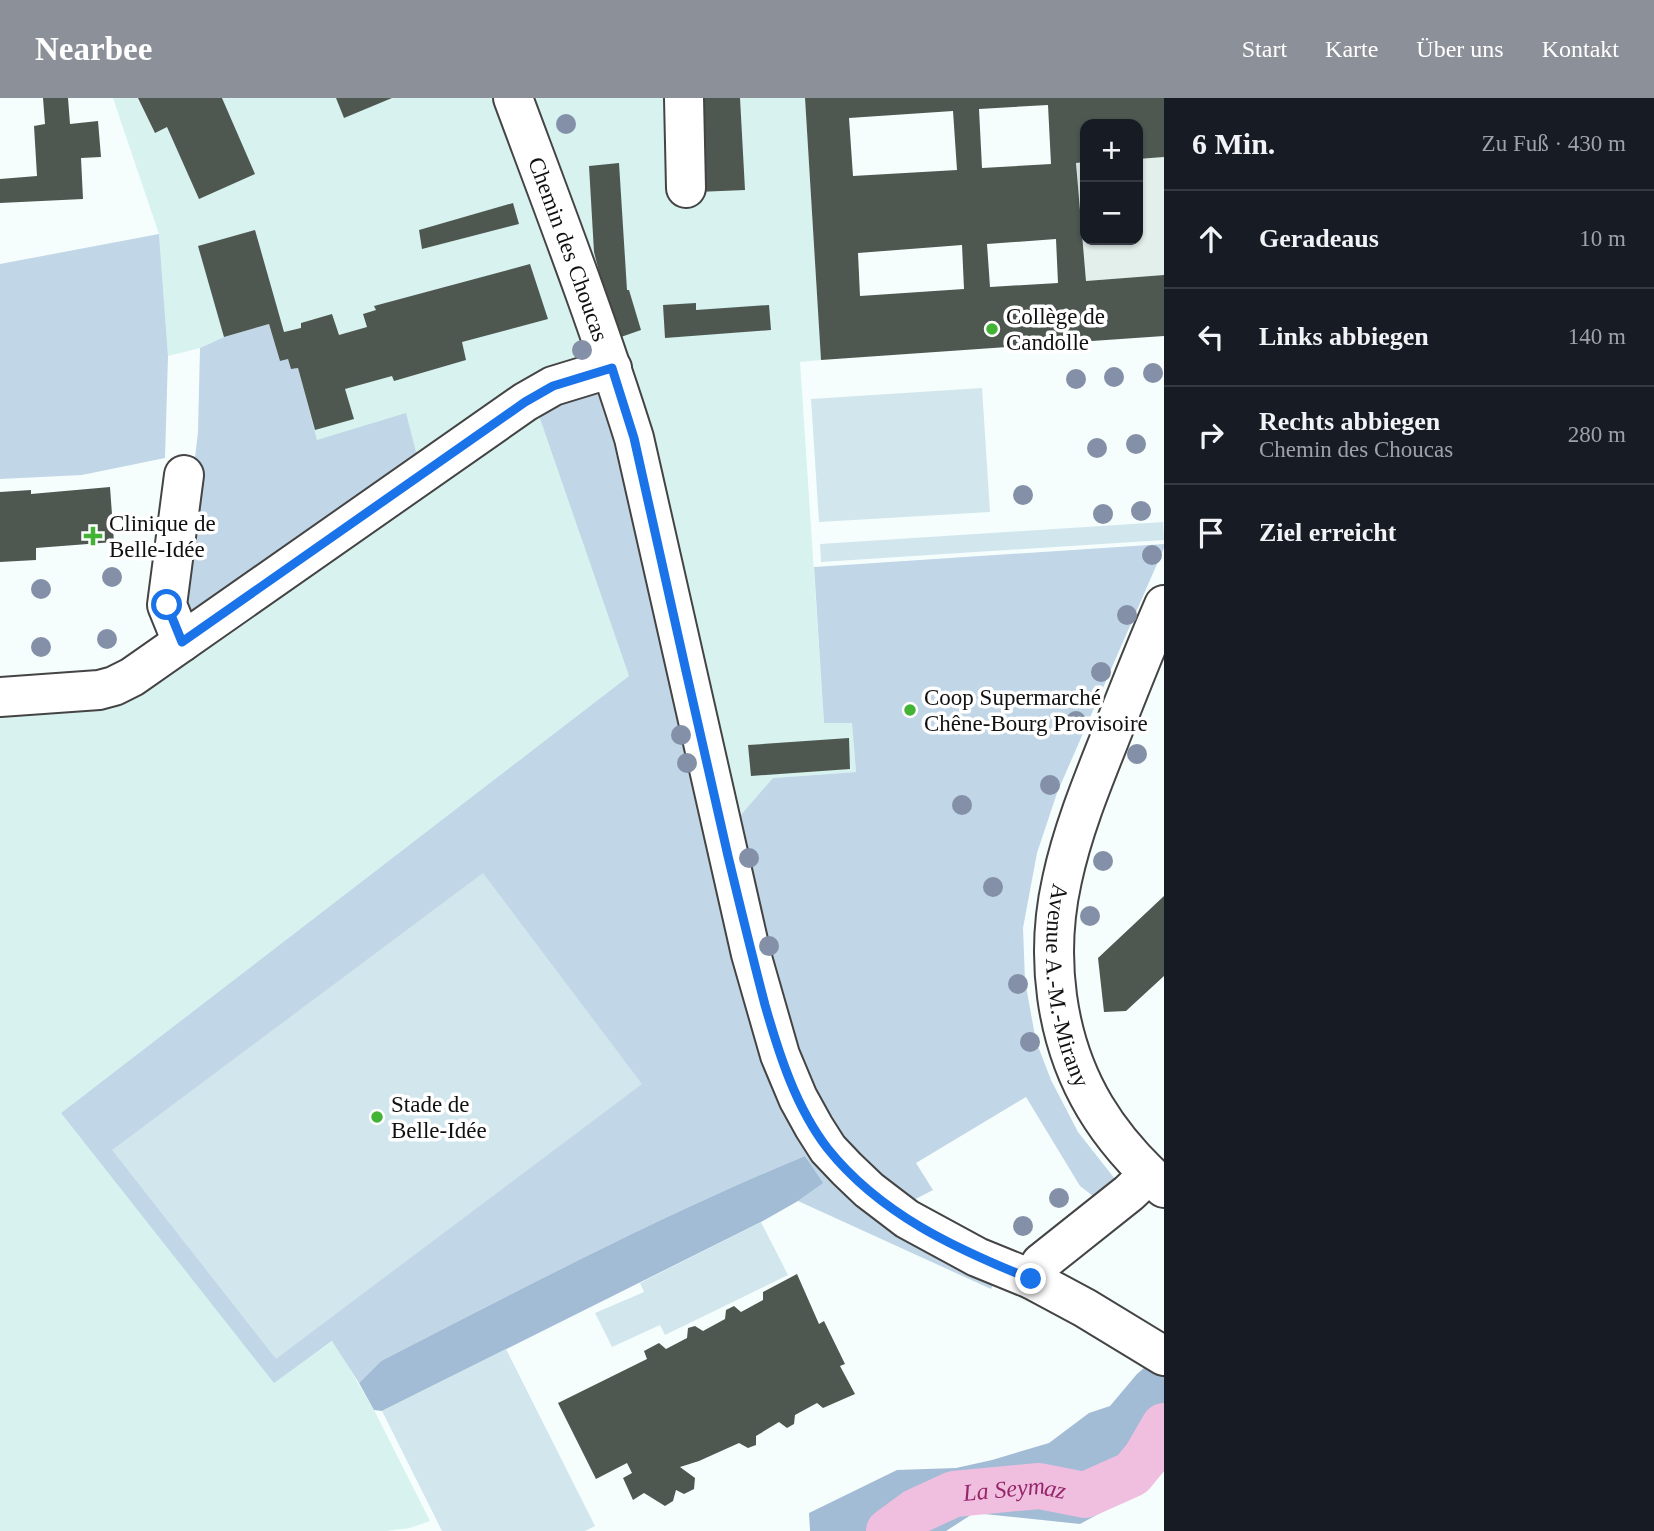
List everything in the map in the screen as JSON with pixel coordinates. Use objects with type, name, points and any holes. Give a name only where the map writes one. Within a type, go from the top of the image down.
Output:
[{"type":"street","name":"Chemin des Choucas","points":[[513,98],[612,368],[634,438],[751,954],[779,1055],[798,1098],[828,1149],[869,1190],[907,1219],[977,1257],[1031,1279],[1164,1356]]},
{"type":"street","points":[[684,98],[686,188]]},
{"type":"street","points":[[0,697],[80,692],[114,686],[132,677],[525,402],[553,386],[612,368]]},
{"type":"street","points":[[182,642],[167,605],[184,475]]},
{"type":"street","name":"Avenue A.-M.-Mirany","points":[[1156,1181],[1128,1151],[1095,1107],[1074,1061],[1059,1012],[1054,937],[1061,882],[1082,808],[1164,605]]},
{"type":"street","points":[[1031,1279],[1041,1263],[1129,1194],[1156,1181]]},
{"type":"shaded area","points":[[113,98],[805,98],[821,360],[800,362],[824,723],[852,723],[856,772],[773,778],[732,825],[705,828],[604,402],[538,413],[629,676],[61,1113],[274,1382],[333,1341],[374,1410],[430,1521],[410,1528],[386,1531],[0,1531],[0,712],[156,679],[317,440],[297,368],[291,369],[280,361],[269,324],[168,356],[159,234]]},
{"type":"shaded area","points":[[1164,157],[1164,275],[1086,281],[1083,245],[1143,245],[1143,159]]},
{"type":"shaded area","points":[[1076,163],[1080,163],[1080,210]]},
{"type":"shaded area","points":[[159,234],[168,356],[165,458],[82,475],[0,479],[0,264]]},
{"type":"shaded area","points":[[269,324],[280,361],[288,359],[291,369],[298,368],[317,440],[406,413],[419,464],[193,612],[185,609],[179,593],[198,432],[200,348],[224,337]]},
{"type":"shaded area","points":[[982,388],[990,512],[819,522],[811,399]]},
{"type":"shaded area","points":[[587,391],[599,395],[604,402],[705,828],[776,1086],[997,1277],[991,1289],[798,1201],[822,1183],[805,1156],[644,1228],[486,1307],[381,1361],[359,1383],[332,1341],[274,1383],[61,1113],[629,676],[538,413]]},
{"type":"shaded area","points":[[1163,522],[1164,540],[821,562],[820,544]]},
{"type":"shaded area","points":[[1164,544],[1057,793],[1037,853],[1023,928],[1025,981],[1036,1041],[1051,1080],[1078,1132],[1115,1179],[1093,1196],[1080,1186],[1026,1097],[916,1163],[933,1190],[906,1204],[864,1173],[807,1095],[732,825],[773,778],[856,772],[852,723],[824,723],[814,567]]},
{"type":"shaded area","name":"Stade de Belle-Idée","points":[[483,873],[642,1084],[276,1359],[112,1150]]},
{"type":"shaded area","points":[[805,1156],[823,1183],[761,1222],[382,1411],[374,1410],[359,1383],[381,1361],[486,1307],[644,1228]]},
{"type":"shaded area","points":[[761,1222],[788,1275],[665,1335],[660,1325],[612,1347],[595,1313],[644,1292],[640,1283]]},
{"type":"shaded area","points":[[506,1349],[595,1526],[585,1531],[442,1531],[382,1411]]},
{"type":"shaded area","points":[[1164,1351],[1164,1458],[1128,1498],[1080,1524],[974,1513],[946,1531],[810,1531],[809,1513],[897,1470],[956,1468],[1049,1443],[1089,1413],[1110,1406],[1137,1374]]},
{"type":"building","points":[[43,98],[68,98],[70,124],[98,121],[101,157],[81,158],[83,199],[0,203],[0,179],[37,176],[34,126],[45,124]]},
{"type":"building","points":[[138,98],[222,98],[255,174],[199,199],[167,127],[155,133]]},
{"type":"building","points":[[336,98],[392,98],[344,118]]},
{"type":"building","points":[[692,98],[740,98],[745,190],[697,192]]},
{"type":"building","points":[[805,98],[1164,98],[1164,157],[1143,159],[1143,119],[1080,119],[1080,163],[1076,163],[1080,245],[1083,245],[1086,281],[1164,275],[1164,336],[821,360]],"holes":[[[1048,105],[1051,164],[982,168],[979,109]],[[953,111],[957,170],[853,176],[849,118]],[[1056,239],[1058,283],[990,287],[987,244]],[[962,245],[964,289],[860,296],[858,253]]]},
{"type":"building","points":[[619,163],[627,290],[641,330],[618,338],[594,252],[589,166]]},
{"type":"building","points":[[513,203],[519,224],[422,249],[419,230]]},
{"type":"building","points":[[255,230],[284,332],[301,328],[301,323],[332,314],[339,335],[367,327],[363,314],[376,310],[374,306],[530,264],[548,319],[462,342],[466,360],[394,381],[392,376],[345,389],[354,419],[315,430],[298,368],[291,369],[288,359],[280,361],[269,324],[224,337],[198,246]]},
{"type":"building","points":[[696,303],[696,310],[769,305],[771,330],[665,338],[663,305]]},
{"type":"building","points":[[110,487],[114,542],[36,548],[36,560],[0,562],[0,492],[31,490],[31,494]]},
{"type":"building","points":[[849,738],[850,769],[751,776],[748,745]]},
{"type":"building","points":[[1164,896],[1164,976],[1126,1011],[1104,1012],[1098,958]]},
{"type":"building","points":[[797,1274],[819,1324],[824,1321],[845,1364],[840,1366],[855,1394],[823,1408],[817,1403],[795,1415],[794,1424],[787,1428],[779,1422],[756,1436],[756,1445],[748,1448],[739,1443],[680,1467],[695,1478],[694,1489],[684,1494],[676,1490],[673,1501],[665,1506],[644,1493],[633,1500],[623,1478],[632,1473],[627,1463],[596,1479],[558,1403],[647,1359],[644,1351],[659,1343],[666,1349],[687,1338],[688,1328],[695,1326],[703,1331],[725,1319],[726,1310],[734,1306],[741,1312],[763,1300],[763,1292]]},
{"type":"waterway","name":"La Seymaz","points":[[889,1531],[915,1512],[954,1494],[1039,1486],[1085,1495],[1132,1474],[1146,1457],[1164,1426]]},
{"type":"place","name":"Collège de Candolle","points":[[992,329]]},
{"type":"place","name":"Clinique de Belle-Idée","points":[[93,536]]},
{"type":"place","name":"Coop Supermarché Chêne-Bourg Provisoire","points":[[910,710]]},
{"type":"place","name":"Stade de Belle-Idée","points":[[377,1117]]},
{"type":"route","points":[[167,605],[182,642],[525,402],[553,386],[612,368],[634,438],[751,954],[779,1055],[798,1098],[828,1149],[869,1190],[907,1219],[948,1242],[1031,1279]]}]
